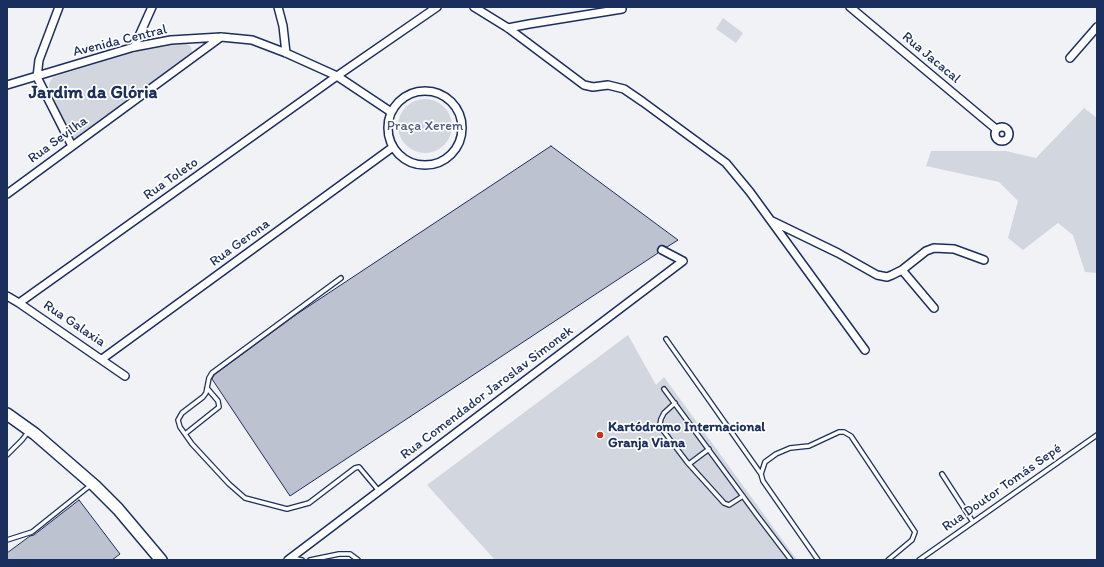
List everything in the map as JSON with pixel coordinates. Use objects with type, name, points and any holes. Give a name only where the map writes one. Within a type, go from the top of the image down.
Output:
[{"type":"street","points":[[59,7],[39,60],[37,77],[72,146]]},
{"type":"street","points":[[134,48],[152,7]]},
{"type":"street","points":[[278,7],[283,26],[286,53]]},
{"type":"street","name":"Rua Toleto","points":[[19,302],[337,76],[437,7]]},
{"type":"street","points":[[474,7],[508,28],[561,66],[584,85],[593,87],[608,85],[616,86],[624,90],[650,107],[726,163],[771,220],[865,350]]},
{"type":"street","name":"Rua Jacacal","points":[[850,7],[996,129]]},
{"type":"street","points":[[508,28],[622,9]]},
{"type":"street","points":[[1070,58],[1097,27]]},
{"type":"street","name":"Avenida Central","points":[[7,85],[134,48],[171,40],[221,37],[252,40],[286,53],[337,76],[391,112]]},
{"type":"street","name":"Rua Sevilha","points":[[7,194],[221,37]]},
{"type":"street","points":[[420,90],[433,90],[454,102],[460,113],[463,125],[462,138],[457,149],[448,158],[437,164],[424,165],[412,163],[401,157],[393,147],[388,130],[391,112],[398,102],[408,94],[420,90]]},
{"type":"street","name":"Rua Gerona","points":[[102,359],[393,147]]},
{"type":"street","points":[[771,220],[838,253],[878,275],[887,277],[902,270],[926,251],[934,248],[954,249],[984,260]]},
{"type":"street","name":"Rua Comendador Jaroslav Simonek","points":[[290,559],[683,261],[662,250]]},
{"type":"street","points":[[902,270],[934,308]]},
{"type":"street","name":"Rua Galaxia","points":[[7,296],[19,302],[125,376]]},
{"type":"street","points":[[7,414],[30,430],[92,484],[118,509],[157,557]]},
{"type":"lane","points":[[341,278],[212,373],[209,378],[206,393],[182,413],[178,420],[180,427],[192,444],[229,484],[245,498],[287,509],[309,503],[355,468],[359,467],[380,492]]},
{"type":"lane","points":[[666,339],[761,474],[763,481],[818,560]]},
{"type":"lane","points":[[185,434],[218,407],[218,401],[207,388]]},
{"type":"lane","points":[[664,389],[791,560]]},
{"type":"lane","points":[[675,403],[664,413],[660,424],[662,429],[689,464],[724,503],[729,505],[743,496]]},
{"type":"lane","points":[[7,455],[30,430]]},
{"type":"lane","points":[[761,474],[765,462],[776,454],[790,448],[809,446],[839,432],[844,432],[851,436],[916,532],[912,540],[888,560]]},
{"type":"lane","name":"Rua Doutor Tomás Sepé","points":[[919,560],[1097,434]]},
{"type":"lane","points":[[689,464],[709,449]]},
{"type":"lane","points":[[942,474],[973,522]]},
{"type":"lane","points":[[7,540],[32,532],[92,484]]},
{"type":"lane","points":[[310,560],[339,554],[350,554],[358,560]]},
{"type":"lane","points":[[290,559],[302,560]]},
{"type":"green space","points":[[723,18],[743,33],[736,43],[716,29]]},
{"type":"green space","points":[[184,43],[191,47],[192,52],[190,56],[79,137],[75,138],[71,136],[49,89],[49,84],[53,77],[138,51]]},
{"type":"green space","name":"Praça Xerem","points":[[420,99],[430,99],[444,107],[450,116],[452,126],[450,136],[444,145],[430,153],[420,153],[410,148],[403,141],[398,131],[398,121],[403,111],[410,104]]},
{"type":"green space","points":[[1084,108],[1097,118],[1097,273],[1085,272],[1073,235],[1058,223],[1023,250],[1008,238],[1018,201],[999,182],[926,166],[931,151],[1006,151],[1036,158]]},
{"type":"green space","name":"Kartódromo Internacional Granja Viana","points":[[628,335],[656,385],[664,377],[797,560],[495,560],[427,485]]},
{"type":"building","points":[[551,146],[678,240],[667,247],[662,245],[659,246],[657,250],[658,253],[290,496],[212,379],[214,375],[297,314]]},
{"type":"building","points":[[79,500],[120,554],[112,560],[7,560],[7,553],[30,536],[34,535]]},
{"type":"place","name":"Kartódromo Internacional Granja Viana","points":[[600,435]]},
{"type":"district","name":"Jardim da Glória","points":[[93,93]]}]
